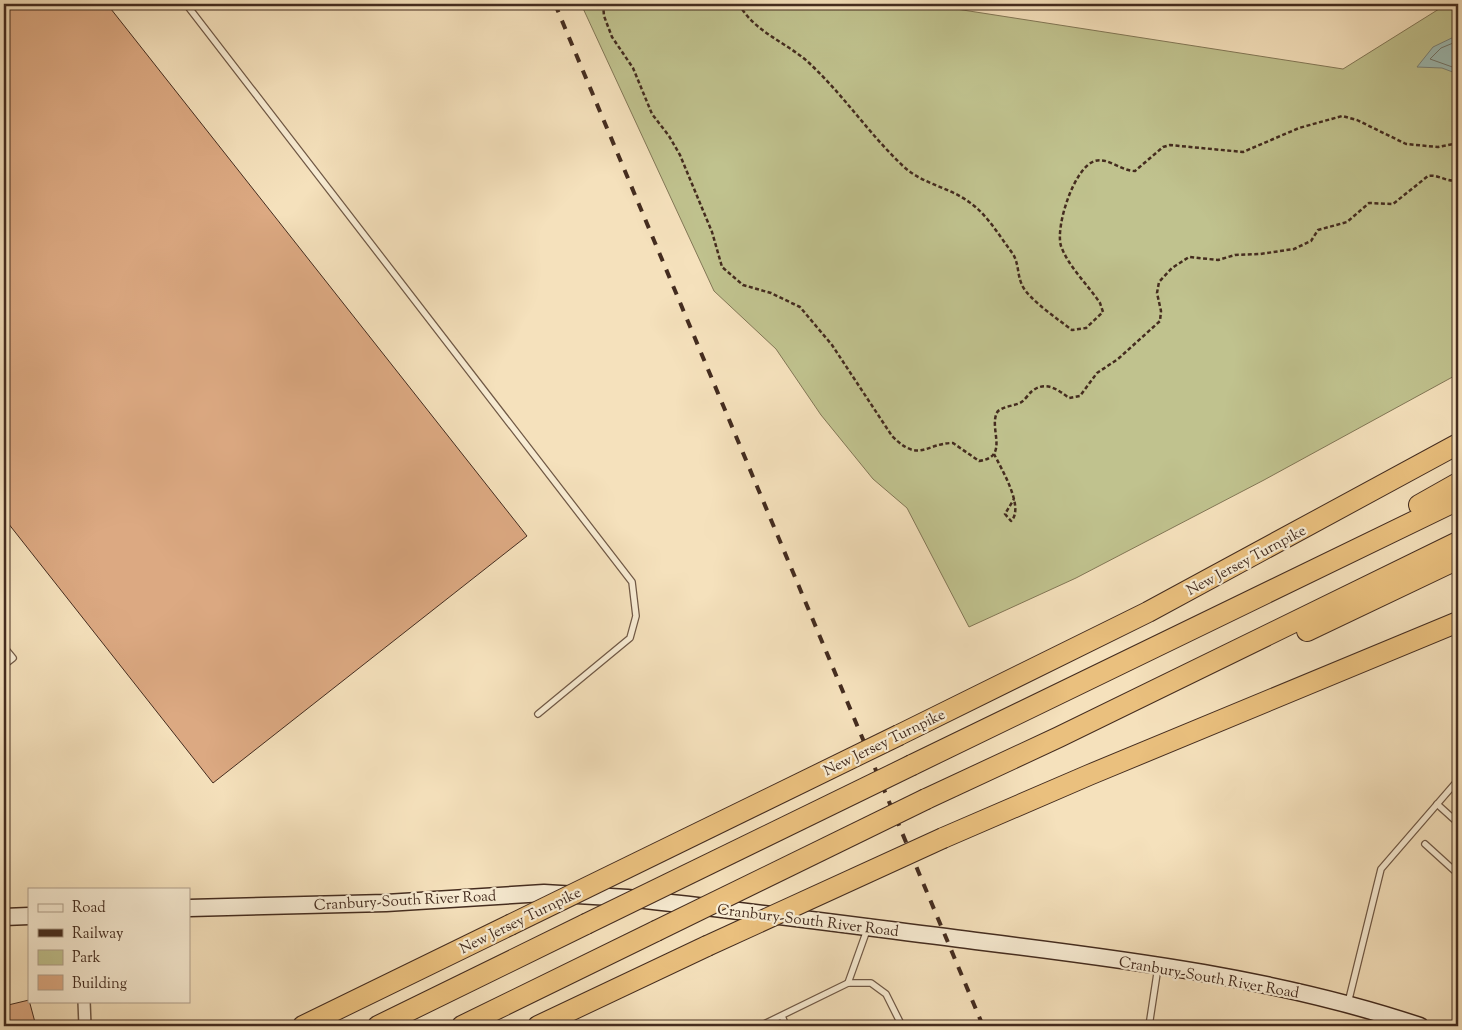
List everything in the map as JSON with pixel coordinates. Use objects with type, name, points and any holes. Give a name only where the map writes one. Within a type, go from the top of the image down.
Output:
[{"type":"highway","points":[[1252,557],[1340,499],[1458,429]]},
{"type":"highway","name":"New Jersey Turnpike","points":[[303,1026],[1148,612],[1458,444]]},
{"type":"highway","points":[[1239,607],[1458,483]]},
{"type":"highway","points":[[378,1026],[1458,500]]},
{"type":"highway","points":[[462,1026],[1458,542]]},
{"type":"highway","points":[[1059,737],[1213,675],[1458,559]]},
{"type":"highway","points":[[538,1026],[943,838],[1089,775],[1458,622]]},
{"type":"highway","points":[[1271,701],[1351,677],[1458,635]]},
{"type":"main road","name":"Cranbury-South River Road","points":[[190,908],[386,903],[544,893],[637,899],[1158,966],[1285,990],[1348,1005],[1419,1026]]},
{"type":"main road","points":[[4,917],[28,916]]},
{"type":"street","points":[[84,1002],[86,1026]]},
{"type":"lane","points":[[186,4],[632,582],[636,616],[630,638],[538,714]]},
{"type":"lane","points":[[4,647],[13,658],[4,665]]},
{"type":"lane","points":[[1348,1005],[1381,868],[1458,780]]},
{"type":"lane","points":[[1436,804],[1458,823]]},
{"type":"lane","points":[[1425,844],[1458,874]]},
{"type":"lane","points":[[848,983],[868,928]]},
{"type":"lane","points":[[1149,1026],[1158,966]]},
{"type":"lane","points":[[760,1026],[848,983],[871,983],[886,994],[902,1026]]},
{"type":"lane","points":[[782,1016],[786,1026]]},
{"type":"path","points":[[603,4],[604,16],[612,37],[632,68],[652,114],[669,136],[680,155],[712,232],[719,260],[726,274],[743,285],[771,293],[800,307],[832,345],[892,436],[900,444],[918,451],[953,442],[979,460],[994,454]]},
{"type":"path","points":[[739,4],[756,25],[799,55],[827,81],[904,168],[939,188],[963,198],[977,208],[1018,262],[1019,278],[1025,291],[1072,330],[1086,328],[1103,312],[1100,303],[1065,255],[1060,244],[1061,228],[1071,188],[1085,167],[1093,161],[1101,160],[1122,170],[1135,171],[1163,147],[1170,145],[1243,152],[1299,128],[1342,116],[1357,120],[1406,144],[1438,147],[1458,142]]},
{"type":"path","points":[[1014,499],[1005,514],[1011,521],[1016,515],[1014,499],[994,454],[998,442],[994,422],[998,411],[1009,405],[1021,403],[1037,387],[1044,385],[1057,389],[1069,398],[1080,396],[1097,373],[1118,359],[1160,321],[1161,311],[1157,293],[1159,282],[1172,268],[1188,257],[1218,260],[1235,255],[1260,254],[1304,246],[1311,241],[1318,230],[1346,222],[1369,203],[1394,204],[1428,176],[1434,175],[1449,180],[1458,180]]},
{"type":"green space","points":[[581,4],[924,4],[1343,69],[1447,4],[1458,4],[1458,374],[1264,480],[1076,578],[969,627],[907,508],[873,479],[821,415],[776,349],[714,291]]},
{"type":"water","points":[[1458,35],[1458,74],[1442,68],[1417,67],[1433,47]]},
{"type":"building","points":[[4,4],[107,4],[527,536],[213,783],[4,518]]},
{"type":"building","points":[[28,1000],[36,1026],[4,1026],[4,1006]]},
{"type":"railway","points":[[555,4],[983,1026]]}]
